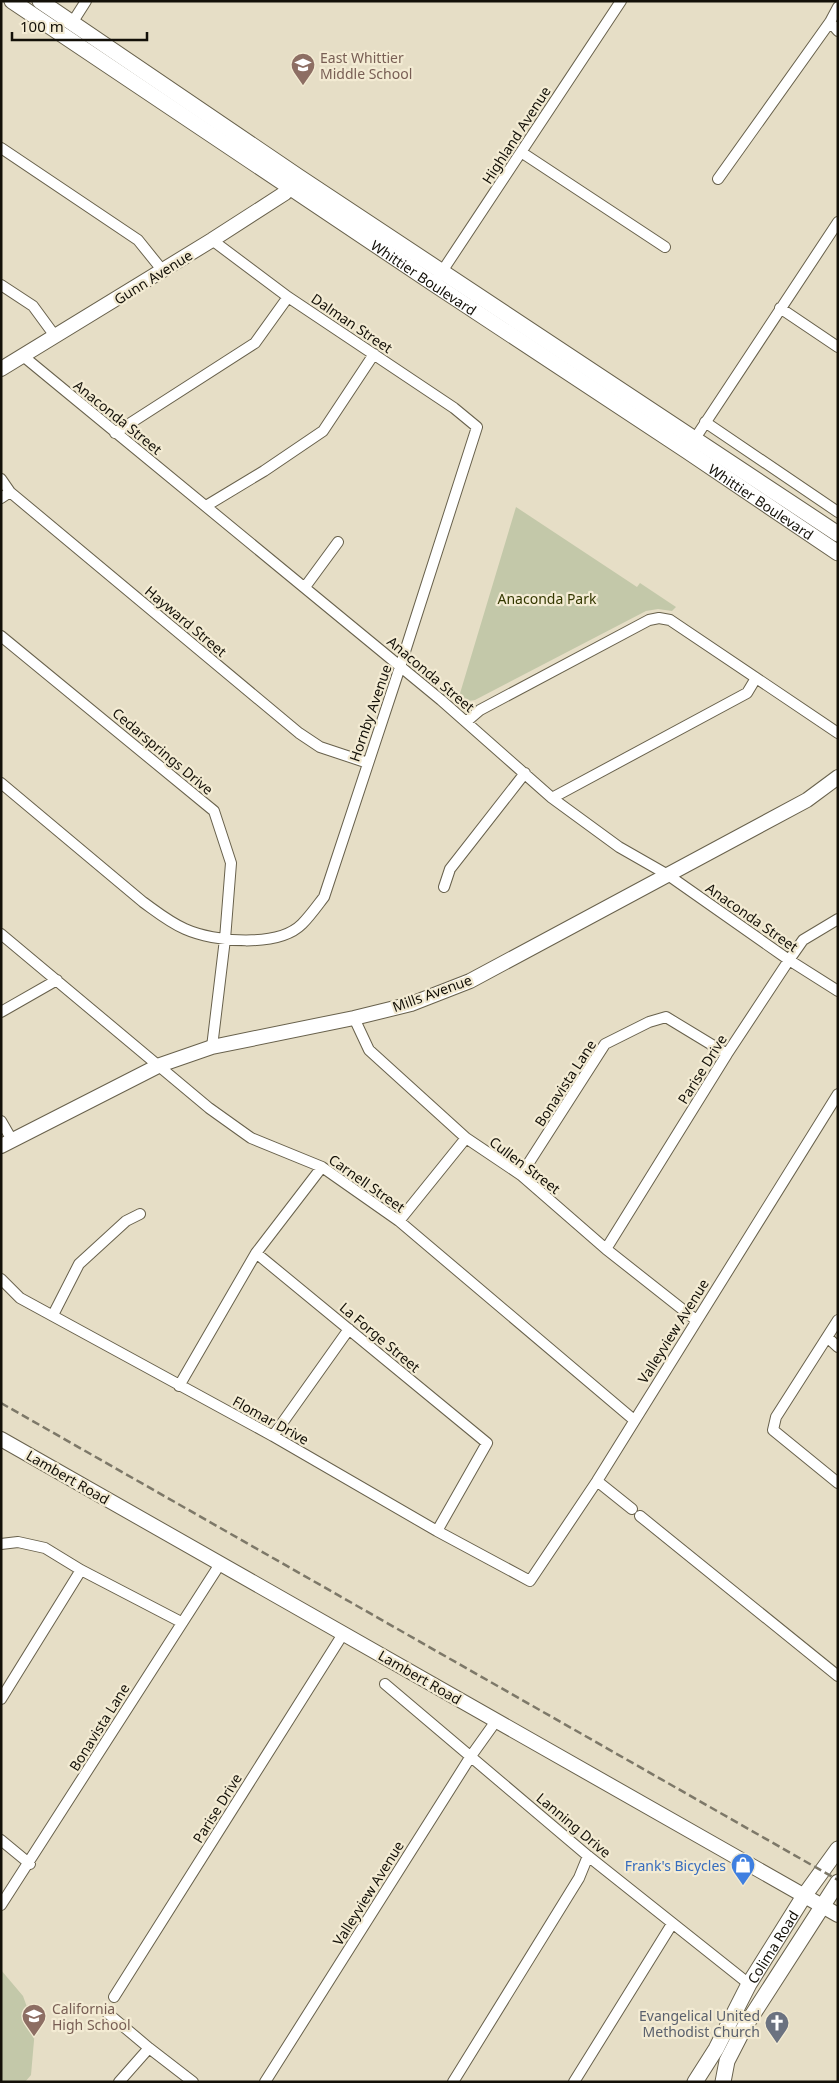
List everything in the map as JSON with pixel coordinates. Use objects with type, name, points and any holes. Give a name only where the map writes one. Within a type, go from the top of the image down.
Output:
[{"type":"main road","name":"Whittier Boulevard","points":[[12,1],[63,36],[294,183],[442,271],[691,445],[838,553]]},
{"type":"main road","name":"Whittier Boulevard","points":[[40,1],[72,22],[434,284],[691,445],[838,534]]},
{"type":"main road","name":"Colima Road","points":[[716,2049],[749,1984],[804,1896],[838,1848]]},
{"type":"main road","name":"Colima Road","points":[[723,2082],[727,2061],[744,2028],[838,1882]]},
{"type":"main road","points":[[695,2082],[716,2049]]},
{"type":"main road","points":[[708,2082],[716,2049]]},
{"type":"street","points":[[63,36],[86,1]]},
{"type":"street","name":"Highland Avenue","points":[[434,284],[620,1]]},
{"type":"street","points":[[718,179],[830,22],[838,7]]},
{"type":"street","points":[[830,22],[838,31]]},
{"type":"street","points":[[1,148],[138,240],[163,271]]},
{"type":"street","points":[[521,152],[665,247]]},
{"type":"street","name":"Gunn Avenue","points":[[1,369],[212,240],[294,183]]},
{"type":"street","points":[[691,445],[838,222]]},
{"type":"street","name":"Dalman Street","points":[[212,240],[288,297],[454,408],[477,427]]},
{"type":"street","points":[[1,285],[33,306],[55,336]]},
{"type":"street","points":[[115,433],[255,343],[288,297]]},
{"type":"street","points":[[780,308],[838,347]]},
{"type":"street","points":[[206,506],[264,471],[323,430],[374,354]]},
{"type":"street","name":"Anaconda Street","points":[[23,356],[304,586],[466,722],[552,798],[619,846],[668,875],[789,960],[838,991]]},
{"type":"street","points":[[705,422],[838,512]]},
{"type":"street","name":"Hornby Avenue","points":[[225,938],[250,941],[273,939],[302,925],[324,897],[477,427]]},
{"type":"street","name":"Hayward Street","points":[[1,479],[6,495],[299,733],[320,747],[368,763]]},
{"type":"street","points":[[304,586],[338,542]]},
{"type":"street","points":[[466,722],[480,710],[649,620],[659,618],[670,620],[838,733]]},
{"type":"street","name":"Cedarsprings Drive","points":[[1,636],[214,811],[231,863],[225,938],[212,1047]]},
{"type":"street","points":[[552,798],[747,693],[756,678]]},
{"type":"street","points":[[444,887],[450,869],[525,773]]},
{"type":"street","name":"Mills Avenue","points":[[7,1143],[160,1065],[212,1047],[354,1018],[411,1004],[470,981],[807,800],[838,777]]},
{"type":"street","points":[[1,783],[164,918],[187,930],[225,938]]},
{"type":"street","name":"Parise Drive","points":[[606,1249],[727,1054],[803,940],[838,919]]},
{"type":"street","name":"Carnell Street","points":[[1,934],[160,1065],[209,1108],[251,1138],[322,1167],[399,1221],[634,1420]]},
{"type":"street","points":[[1,1012],[57,980]]},
{"type":"street","name":"Bonavista Lane","points":[[521,1175],[605,1044],[649,1022],[666,1017],[727,1054]]},
{"type":"street","name":"Cullen Street","points":[[354,1018],[369,1050],[466,1138],[521,1175],[606,1249],[696,1320]]},
{"type":"street","name":"Valleyview Avenue","points":[[530,1582],[597,1481],[838,1094]]},
{"type":"street","points":[[1,1121],[7,1143]]},
{"type":"street","points":[[399,1221],[466,1138]]},
{"type":"street","points":[[179,1386],[256,1253],[322,1167]]},
{"type":"street","points":[[52,1315],[79,1264],[126,1221],[140,1214]]},
{"type":"street","name":"La Forge Street","points":[[256,1253],[487,1443],[437,1531]]},
{"type":"street","name":"Flomar Drive","points":[[1,1279],[20,1298],[273,1436],[437,1531],[530,1582]]},
{"type":"street","points":[[838,1320],[776,1417],[772,1430],[838,1483]]},
{"type":"street","points":[[273,1436],[349,1329]]},
{"type":"street","points":[[827,1337],[838,1347]]},
{"type":"street","name":"Lambert Road","points":[[1,1439],[838,1915]]},
{"type":"street","points":[[597,1481],[632,1508]]},
{"type":"street","points":[[640,1516],[838,1676]]},
{"type":"street","points":[[1,1544],[18,1542],[45,1548],[81,1570],[181,1622]]},
{"type":"street","name":"Bonavista Lane","points":[[1,1905],[30,1864],[181,1622],[220,1564]]},
{"type":"street","points":[[1,1699],[81,1570]]},
{"type":"street","name":"Parise Drive","points":[[114,1997],[343,1634]]},
{"type":"street","name":"Lanning Drive","points":[[385,1684],[588,1856],[749,1984]]},
{"type":"street","name":"Valleyview Avenue","points":[[265,2082],[471,1756],[496,1721]]},
{"type":"street","points":[[1,1840],[30,1864]]},
{"type":"street","points":[[453,2082],[579,1878],[588,1856]]},
{"type":"street","points":[[574,2082],[672,1924]]},
{"type":"street","points":[[106,2011],[192,2082]]},
{"type":"street","points":[[119,2082],[149,2048]]},
{"type":"green space","name":"Anaconda Park","points":[[516,507],[637,587],[640,583],[676,607],[672,611],[658,609],[646,611],[475,700],[462,702],[458,700]]},
{"type":"green space","points":[[1,1970],[23,1996],[35,2029],[31,2075],[25,2082],[1,2082]]},
{"type":"railway","points":[[1,1403],[838,1880]]},
{"type":"place","name":"East Whittier Middle School","points":[[303,86]]},
{"type":"place","name":"Frank's Bicycles","points":[[743,1886]]},
{"type":"place","name":"California High School","points":[[34,2037]]},
{"type":"place","name":"Evangelical United Methodist Church","points":[[777,2044]]}]
